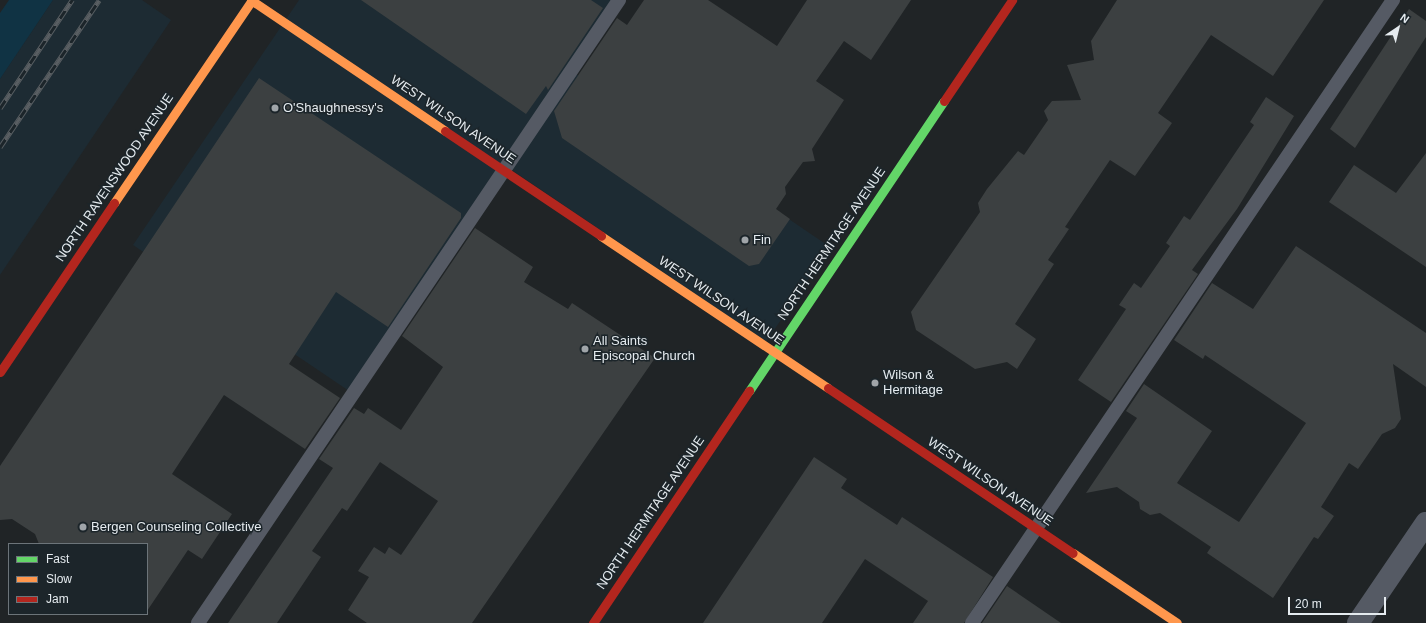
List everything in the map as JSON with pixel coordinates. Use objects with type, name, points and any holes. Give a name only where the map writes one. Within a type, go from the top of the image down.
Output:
[{"type":"street","name":"WEST WILSON AVENUE","points":[[252,0],[1177,623]]},
{"type":"street","name":"NORTH RAVENSWOOD AVENUE","points":[[0,372],[252,0]]},
{"type":"street","name":"NORTH HERMITAGE AVENUE","points":[[593,623],[1012,0]]},
{"type":"street","points":[[1358,623],[1426,523]]},
{"type":"lane","points":[[198,623],[619,0]]},
{"type":"lane","points":[[972,623],[1393,0]]},
{"type":"shaded area","points":[[9,0],[53,0],[0,79],[0,13]]},
{"type":"shaded area","points":[[53,0],[142,0],[171,20],[0,275],[0,79]]},
{"type":"shaded area","points":[[299,0],[625,0],[576,74],[830,247],[766,342],[509,168],[355,395],[133,245]]},
{"type":"building","points":[[361,0],[591,0],[603,8],[548,90],[546,86],[526,114]]},
{"type":"building","points":[[644,0],[708,0],[777,46],[807,0],[911,0],[871,60],[844,41],[816,81],[844,100],[812,149],[815,161],[803,162],[785,187],[786,194],[776,209],[790,219],[759,264],[749,266],[562,138],[554,111],[617,18],[627,25]]},
{"type":"building","points":[[1117,0],[1324,0],[1273,76],[1211,35],[1158,113],[1172,123],[1135,176],[1110,160],[1065,227],[1069,229],[1048,260],[1054,264],[1015,324],[1036,339],[1017,369],[1007,362],[975,369],[916,330],[911,312],[980,212],[978,203],[987,189],[1018,151],[1024,155],[1048,120],[1044,111],[1052,101],[1081,100],[1067,65],[1094,60],[1091,41]]},
{"type":"building","points":[[1409,9],[1426,21],[1426,37],[1355,148],[1330,129]]},
{"type":"building","points":[[259,78],[461,213],[461,218],[388,327],[336,292],[289,364],[340,398],[305,449],[224,395],[172,474],[232,514],[202,559],[188,550],[148,610],[148,543],[39,543],[35,534],[12,519],[0,520],[0,466]]},
{"type":"building","points":[[1266,97],[1294,116],[1237,209],[1192,270],[1198,274],[1111,402],[1078,380],[1126,309],[1119,305],[1134,283],[1141,288],[1170,246],[1166,243],[1184,216],[1190,220],[1254,125],[1250,122]]},
{"type":"building","points":[[1426,153],[1426,267],[1329,202],[1354,165],[1396,193]]},
{"type":"building","points":[[475,228],[533,267],[524,282],[568,309],[572,303],[655,358],[472,623],[367,623],[348,610],[369,577],[358,571],[374,547],[385,554],[389,547],[401,555],[438,501],[380,462],[347,511],[342,508],[312,551],[321,557],[277,623],[228,623],[333,468],[319,459],[354,408],[364,414],[368,408],[401,430],[443,367],[402,336]]},
{"type":"building","points":[[1296,246],[1426,333],[1426,387],[1393,364],[1401,419],[1395,428],[1382,434],[1358,469],[1349,463],[1321,507],[1334,516],[1318,539],[1314,537],[1273,598],[1207,553],[1211,547],[1160,513],[1150,515],[1140,509],[1139,502],[1117,487],[1086,493],[1137,418],[1126,411],[1144,384],[1212,431],[1177,483],[1239,522],[1306,423],[1205,355],[1203,359],[1174,340],[1212,283],[1253,309]]},
{"type":"building","points":[[814,457],[847,479],[841,488],[897,525],[902,517],[993,577],[964,623],[913,623],[928,601],[865,559],[822,623],[703,623]]},
{"type":"building","points":[[1007,586],[1061,623],[982,623]]},
{"type":"railway","points":[[0,108],[72,0]]},
{"type":"railway","points":[[0,147],[99,0]]},
{"type":"traffic: fast","points":[[749,391],[944,101]]},
{"type":"traffic: slow","points":[[251,0],[445,131]]},
{"type":"traffic: slow","points":[[114,203],[252,0]]},
{"type":"traffic: slow","points":[[601,236],[828,388]]},
{"type":"traffic: slow","points":[[1073,553],[1177,623]]},
{"type":"traffic: jam","points":[[944,101],[1012,0]]},
{"type":"traffic: jam","points":[[445,131],[601,236]]},
{"type":"traffic: jam","points":[[0,372],[114,203]]},
{"type":"traffic: jam","points":[[828,388],[1073,553]]},
{"type":"traffic: jam","points":[[593,623],[749,391]]},
{"type":"place","name":"O'Shaughnessy's","points":[[275,108]]},
{"type":"place","name":"Fin","points":[[745,240]]},
{"type":"place","name":"All Saints Episcopal Church","points":[[585,349]]},
{"type":"place","name":"Wilson & Hermitage","points":[[875,383]]},
{"type":"place","name":"Bergen Counseling Collective","points":[[83,527]]}]
